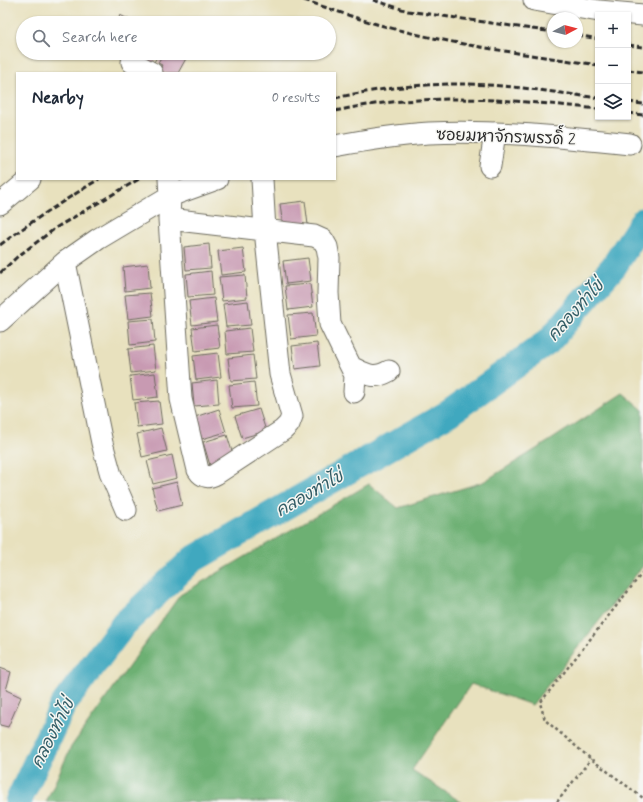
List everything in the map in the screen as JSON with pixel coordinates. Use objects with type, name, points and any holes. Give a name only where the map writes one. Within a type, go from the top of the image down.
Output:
[{"type":"street","points":[[534,0],[599,11],[643,15]]},
{"type":"street","points":[[132,62],[150,72]]},
{"type":"street","name":"ซอยมหาจักรพรรดิ์ 2","points":[[336,146],[378,138],[428,133],[495,133],[553,136],[630,144]]},
{"type":"street","points":[[490,166],[495,133]]},
{"type":"street","points":[[0,203],[29,180]]},
{"type":"street","points":[[0,322],[65,262],[170,187],[211,180]]},
{"type":"street","points":[[170,187],[169,219],[181,399],[198,470],[205,477],[211,477],[283,430],[290,424],[292,416],[280,374],[265,230],[262,180]]},
{"type":"street","points":[[169,219],[314,236],[323,240],[329,258],[328,293],[330,324],[355,375],[354,392]]},
{"type":"street","points":[[65,262],[102,443],[111,475],[126,510]]},
{"type":"street","points":[[352,367],[372,376],[389,371]]},
{"type":"path","points":[[643,572],[540,703],[545,720],[591,759],[643,798]]},
{"type":"path","points":[[557,802],[591,759]]},
{"type":"green space","points":[[623,393],[643,410],[643,566],[532,705],[471,684],[412,770],[461,802],[46,802],[71,747],[180,595],[369,484],[398,508],[483,482]]},
{"type":"building","points":[[140,60],[155,60],[152,66]]},
{"type":"building","points":[[160,60],[185,60],[179,72],[161,72],[159,71],[162,65],[158,63]]},
{"type":"building","points":[[305,201],[308,225],[283,227],[280,204]]},
{"type":"building","points":[[209,244],[211,268],[186,270],[184,247]]},
{"type":"building","points":[[243,248],[246,272],[221,275],[218,251]]},
{"type":"building","points":[[308,258],[311,281],[286,284],[283,261]]},
{"type":"building","points":[[148,264],[150,288],[125,291],[123,267]]},
{"type":"building","points":[[211,271],[213,295],[188,297],[186,274]]},
{"type":"building","points":[[245,275],[247,298],[222,301],[219,277]]},
{"type":"building","points":[[310,284],[313,307],[288,310],[285,286]]},
{"type":"building","points":[[150,293],[153,316],[128,319],[125,295]]},
{"type":"building","points":[[214,298],[217,322],[192,325],[189,301]]},
{"type":"building","points":[[248,301],[251,325],[226,327],[223,304]]},
{"type":"building","points":[[313,313],[316,336],[291,339],[288,315]]},
{"type":"building","points":[[153,319],[155,342],[130,345],[128,321]]},
{"type":"building","points":[[217,325],[220,348],[195,351],[192,328]]},
{"type":"building","points":[[250,328],[253,352],[227,354],[225,331]]},
{"type":"building","points":[[317,343],[320,366],[295,369],[292,346]]},
{"type":"building","points":[[153,346],[156,370],[131,373],[128,349]]},
{"type":"building","points":[[218,353],[221,377],[196,380],[193,356]]},
{"type":"building","points":[[253,355],[256,379],[231,381],[228,358]]},
{"type":"building","points":[[155,373],[158,397],[133,400],[130,376]]},
{"type":"building","points":[[217,380],[219,404],[194,406],[192,383]]},
{"type":"building","points":[[254,382],[257,406],[232,408],[229,385]]},
{"type":"building","points":[[159,401],[162,424],[137,427],[134,403]]},
{"type":"building","points":[[219,409],[226,432],[202,439],[195,417]]},
{"type":"building","points":[[259,409],[266,431],[242,438],[235,416]]},
{"type":"building","points":[[161,428],[167,451],[142,457],[137,434]]},
{"type":"building","points":[[227,435],[234,458],[210,465],[203,442]]},
{"type":"building","points":[[172,455],[177,478],[153,484],[147,461]]},
{"type":"building","points":[[177,482],[182,505],[158,511],[152,488]]},
{"type":"building","points":[[0,668],[11,672],[6,690],[21,697],[8,727],[0,725]]},
{"type":"waterway","name":"คลองท่าไข่","points":[[18,802],[63,705],[124,624],[192,560],[449,413],[548,342],[614,266],[643,221]]},
{"type":"railway","points":[[304,0],[353,17],[427,37],[595,65]]},
{"type":"railway","points":[[373,0],[408,11],[547,31]]},
{"type":"railway","points":[[583,36],[595,38]]},
{"type":"railway","points":[[631,45],[643,47]]},
{"type":"railway","points":[[631,70],[643,72]]},
{"type":"railway","points":[[336,98],[397,88],[459,84],[511,87],[595,98]]},
{"type":"railway","points":[[336,111],[400,101],[433,99],[499,100],[595,109]]},
{"type":"railway","points":[[631,102],[643,104]]},
{"type":"railway","points":[[631,113],[643,115]]},
{"type":"railway","points":[[0,245],[97,180]]},
{"type":"railway","points":[[0,273],[17,257],[57,227],[137,180]]}]
